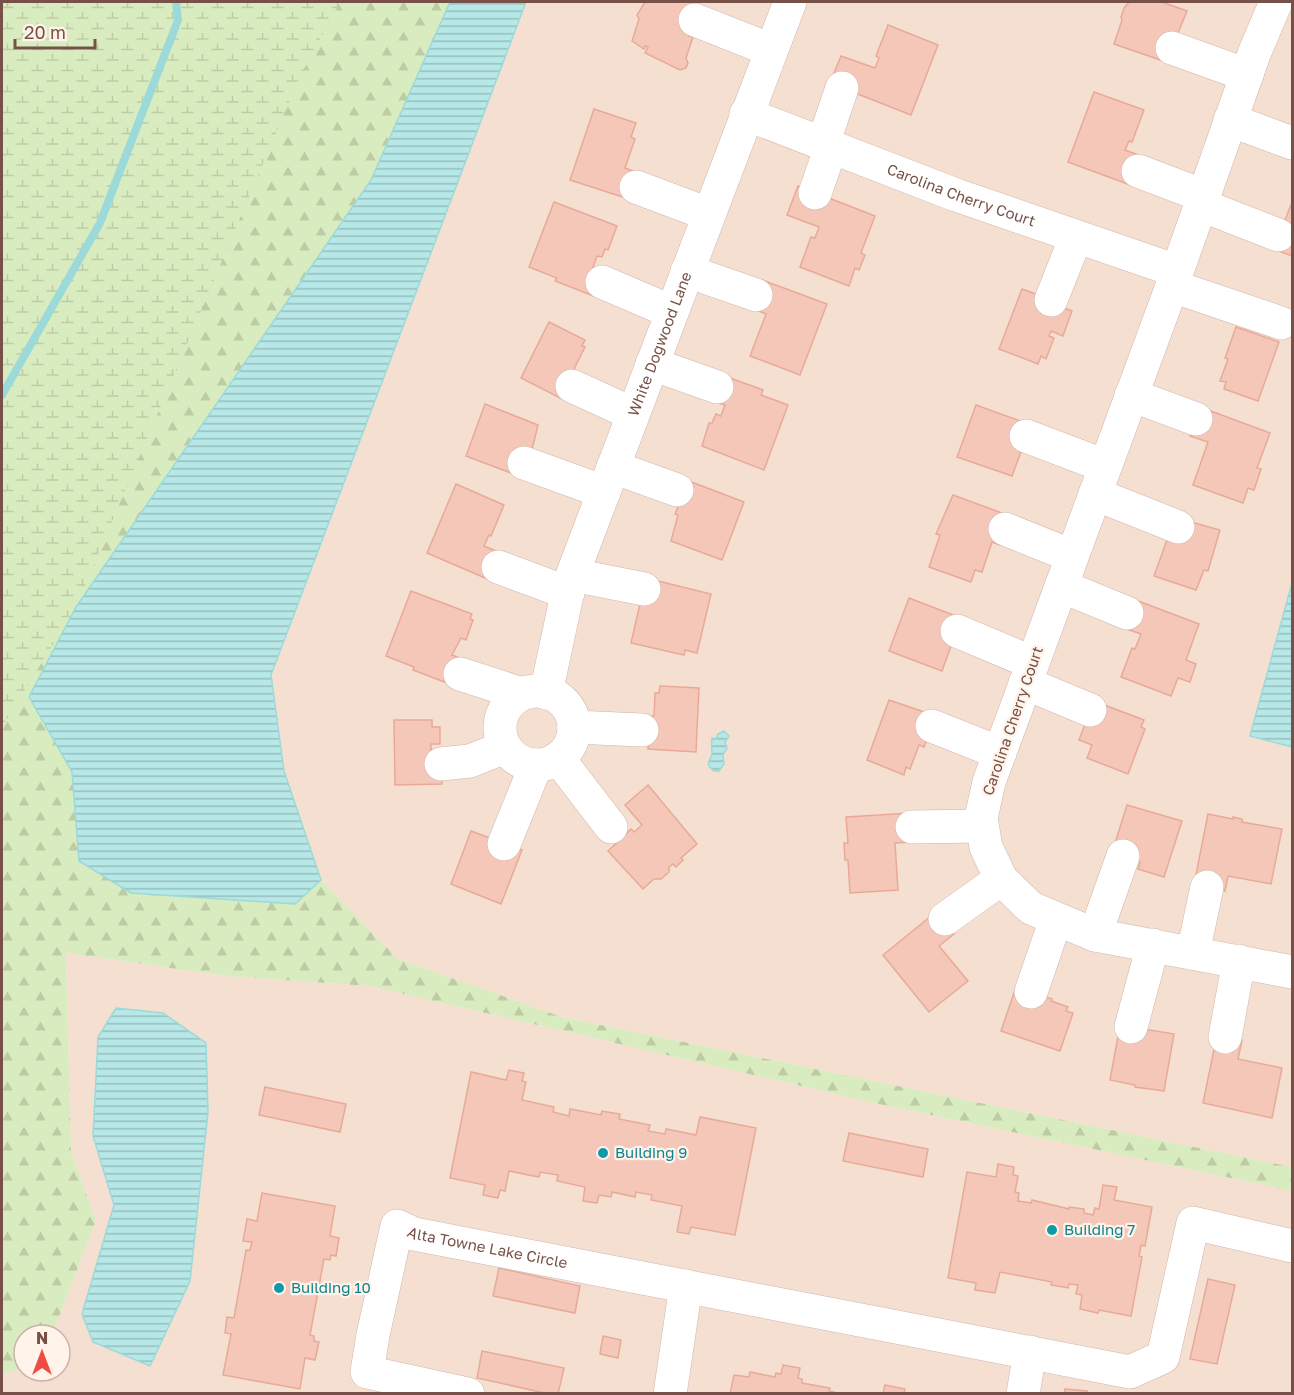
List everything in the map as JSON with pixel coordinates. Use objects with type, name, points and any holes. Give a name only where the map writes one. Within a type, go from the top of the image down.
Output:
[{"type":"street","name":"White Dogwood Lane","points":[[505,747],[500,729],[504,711],[511,701],[534,693],[608,479],[790,2]]},
{"type":"street","name":"Carolina Cherry Court","points":[[1276,2],[1230,120],[989,783],[981,818],[986,847],[1001,879],[1031,909],[1095,935],[1293,972]]},
{"type":"street","points":[[1284,2],[1293,7]]},
{"type":"street","points":[[695,20],[771,50]]},
{"type":"street","points":[[1172,48],[1247,75]]},
{"type":"street","points":[[815,193],[842,88]]},
{"type":"street","name":"Carolina Cherry Court","points":[[746,114],[956,195],[1076,237],[1174,279]]},
{"type":"street","points":[[1230,120],[1293,143]]},
{"type":"street","points":[[1138,171],[1278,235]]},
{"type":"street","points":[[636,187],[708,214]]},
{"type":"street","points":[[1051,300],[1076,237]]},
{"type":"street","points":[[687,271],[756,295]]},
{"type":"street","points":[[1174,279],[1281,322]]},
{"type":"street","points":[[602,282],[672,312]]},
{"type":"street","points":[[652,364],[717,387]]},
{"type":"street","points":[[572,386],[633,414]]},
{"type":"street","points":[[1131,395],[1196,418]]},
{"type":"street","points":[[1026,436],[1178,527]]},
{"type":"street","points":[[524,463],[676,490]]},
{"type":"street","points":[[1005,529],[1127,613]]},
{"type":"street","points":[[498,567],[570,584],[644,589]]},
{"type":"street","points":[[957,631],[1090,710]]},
{"type":"street","points":[[459,674],[557,698],[566,705],[572,716],[574,727],[567,750],[547,762],[504,844]]},
{"type":"street","points":[[932,726],[1000,753]]},
{"type":"street","points":[[574,727],[642,730]]},
{"type":"street","points":[[441,764],[470,761],[505,747],[519,760],[547,762],[610,827]]},
{"type":"street","points":[[912,826],[982,826]]},
{"type":"street","points":[[1095,935],[1123,856]]},
{"type":"street","points":[[945,919],[1001,879]]},
{"type":"street","points":[[1193,952],[1206,887]]},
{"type":"street","points":[[1031,992],[1056,919]]},
{"type":"street","points":[[1131,1027],[1153,945]]},
{"type":"street","points":[[1225,1037],[1239,961]]},
{"type":"street","name":"Alta Towne Lake Circle","points":[[468,1394],[367,1372],[397,1226],[414,1234],[1030,1352],[1115,1382],[1163,1356],[1193,1223],[1293,1246]]},
{"type":"street","points":[[670,1394],[686,1286]]},
{"type":"street","points":[[1023,1394],[1030,1352]]},
{"type":"shaded area","points":[[526,2],[1292,2],[1292,1167],[562,1017],[398,959],[321,880],[284,771],[271,675]]},
{"type":"shaded area","points":[[66,953],[226,976],[369,986],[879,1104],[1292,1191],[1292,1393],[2,1394],[2,1374],[12,1372],[12,1383],[72,1383],[72,1323],[57,1323],[96,1221],[71,1151]]},
{"type":"green space","points":[[2,2],[450,2],[371,180],[76,607],[29,697],[72,772],[79,861],[295,904],[321,880],[398,959],[562,1017],[1292,1167],[1292,1191],[879,1104],[369,986],[226,976],[66,953],[71,1151],[96,1221],[57,1323],[12,1323],[12,1372],[2,1374]]},
{"type":"green space","points":[[2,2],[340,2],[300,76],[76,607],[2,727]]},
{"type":"water","points":[[450,2],[526,2],[271,675],[284,771],[321,880],[295,904],[131,893],[79,861],[72,772],[29,697],[76,607],[371,180]]},
{"type":"water","points":[[1292,583],[1292,747],[1250,736]]},
{"type":"water","points":[[724,731],[729,736],[725,742],[727,748],[723,755],[724,764],[719,771],[714,771],[708,764],[712,754],[712,738],[716,739],[718,734]]},
{"type":"water","points":[[116,1008],[163,1013],[206,1043],[208,1112],[190,1281],[150,1366],[93,1342],[82,1314],[114,1205],[93,1136],[98,1037]]},
{"type":"building","points":[[645,2],[689,2],[701,6],[689,36],[693,37],[686,58],[688,63],[686,68],[680,70],[645,53],[648,47],[645,46],[644,49],[632,41],[639,19],[637,15]]},
{"type":"building","points":[[1129,2],[1162,2],[1187,11],[1166,62],[1114,44],[1124,8]]},
{"type":"building","points":[[888,25],[938,45],[911,115],[830,83],[841,56],[875,68],[879,58],[876,56]]},
{"type":"building","points":[[1094,92],[1144,110],[1132,142],[1129,141],[1125,150],[1144,157],[1133,186],[1068,162]]},
{"type":"building","points":[[594,109],[636,123],[631,137],[635,139],[625,168],[641,174],[632,200],[570,180]]},
{"type":"building","points":[[798,186],[875,216],[861,253],[865,255],[859,270],[855,268],[849,286],[800,267],[811,237],[815,238],[819,227],[787,215]]},
{"type":"building","points":[[554,202],[617,226],[608,250],[605,249],[602,257],[597,256],[593,267],[606,272],[596,297],[555,281],[557,278],[529,267]]},
{"type":"building","points":[[1292,202],[1292,256],[1274,249]]},
{"type":"building","points":[[762,280],[827,304],[800,375],[750,356],[766,314],[751,308]]},
{"type":"building","points":[[1022,289],[1063,304],[1061,307],[1072,311],[1063,336],[1051,331],[1049,336],[1054,338],[1046,359],[1041,356],[1038,364],[999,349]]},
{"type":"building","points":[[549,322],[585,340],[582,346],[585,347],[574,369],[577,371],[564,400],[521,378]]},
{"type":"building","points":[[1236,327],[1279,342],[1258,401],[1224,389],[1226,382],[1220,381]]},
{"type":"building","points":[[722,375],[763,390],[761,395],[788,405],[764,470],[702,446],[709,423],[712,423],[716,414],[721,416],[725,405],[712,401]]},
{"type":"building","points":[[485,404],[538,425],[532,450],[519,476],[466,456]]},
{"type":"building","points":[[976,405],[1031,425],[1012,476],[957,457]]},
{"type":"building","points":[[1200,407],[1270,433],[1257,468],[1261,469],[1254,490],[1248,488],[1243,503],[1193,485],[1208,442],[1190,436]]},
{"type":"building","points":[[681,478],[744,502],[722,560],[671,541],[678,507],[671,504]]},
{"type":"building","points":[[456,484],[504,505],[491,536],[489,535],[484,546],[503,554],[492,581],[427,553]]},
{"type":"building","points":[[953,495],[1010,516],[1000,545],[992,542],[982,572],[975,570],[971,582],[929,567],[940,535],[936,534]]},
{"type":"building","points":[[1180,519],[1220,530],[1208,571],[1204,570],[1196,590],[1154,576],[1168,537]]},
{"type":"building","points":[[646,578],[711,594],[697,653],[685,650],[684,655],[631,643]]},
{"type":"building","points":[[411,591],[472,614],[470,619],[473,620],[466,640],[461,638],[452,655],[465,660],[455,686],[413,670],[414,667],[386,656]]},
{"type":"building","points":[[909,598],[961,618],[942,671],[889,651]]},
{"type":"building","points":[[1133,599],[1199,624],[1186,660],[1196,664],[1190,682],[1178,678],[1171,696],[1121,677],[1132,648],[1135,649],[1141,634],[1121,627]]},
{"type":"building","points":[[660,686],[699,688],[696,752],[648,749],[652,716],[654,716],[655,693],[659,693]]},
{"type":"building","points":[[889,700],[936,716],[924,747],[919,745],[910,769],[906,767],[904,775],[867,760]]},
{"type":"building","points":[[1094,701],[1144,720],[1141,727],[1145,729],[1128,774],[1087,758],[1092,745],[1079,740]]},
{"type":"building","points":[[394,720],[432,720],[432,727],[440,727],[440,744],[431,744],[431,750],[441,750],[442,784],[395,785]]},
{"type":"building","points":[[648,785],[697,844],[681,858],[683,860],[676,867],[673,864],[669,867],[669,872],[661,879],[654,879],[643,889],[608,851],[631,829],[634,832],[642,825],[625,805]]},
{"type":"building","points":[[1127,805],[1182,821],[1164,877],[1138,869],[1140,862],[1112,853]]},
{"type":"building","points":[[911,813],[913,842],[895,843],[898,890],[850,893],[848,860],[845,860],[844,843],[848,843],[846,817]]},
{"type":"building","points":[[1208,814],[1233,819],[1233,817],[1242,819],[1242,822],[1282,829],[1271,884],[1228,876],[1225,891],[1194,885]]},
{"type":"building","points":[[471,831],[522,850],[501,904],[451,884]]},
{"type":"building","points":[[936,912],[954,934],[939,946],[968,981],[929,1012],[883,955]]},
{"type":"building","points":[[1016,987],[1052,999],[1051,1001],[1068,1007],[1066,1011],[1073,1013],[1060,1051],[1001,1031]]},
{"type":"building","points":[[1120,1025],[1174,1034],[1164,1091],[1135,1087],[1135,1085],[1110,1080]]},
{"type":"building","points":[[1217,1035],[1242,1040],[1238,1059],[1282,1068],[1272,1118],[1203,1103]]},
{"type":"building","name":"Building 9","points":[[509,1070],[524,1073],[522,1081],[526,1082],[522,1100],[554,1107],[553,1112],[569,1116],[570,1109],[601,1115],[602,1111],[620,1114],[619,1119],[650,1125],[648,1131],[665,1134],[666,1129],[696,1135],[700,1117],[756,1128],[735,1235],[691,1227],[689,1234],[677,1232],[682,1206],[651,1200],[652,1195],[636,1192],[635,1197],[612,1192],[611,1197],[599,1195],[597,1203],[583,1201],[585,1187],[557,1181],[558,1175],[540,1172],[539,1177],[509,1171],[505,1191],[500,1190],[498,1198],[483,1195],[485,1185],[450,1178],[471,1072],[506,1080]]},
{"type":"building","points":[[265,1087],[346,1104],[340,1132],[259,1115]]},
{"type":"building","points":[[849,1133],[928,1149],[923,1177],[843,1161]]},
{"type":"building","name":"Building 7","points":[[998,1164],[1014,1167],[1013,1175],[1018,1176],[1015,1192],[1019,1193],[1018,1201],[1031,1203],[1032,1200],[1069,1209],[1069,1207],[1084,1209],[1084,1213],[1093,1215],[1095,1208],[1099,1209],[1103,1185],[1117,1187],[1114,1200],[1152,1207],[1145,1246],[1141,1245],[1139,1256],[1142,1257],[1131,1316],[1080,1309],[1082,1295],[1076,1294],[1078,1285],[1069,1284],[1068,1288],[1051,1285],[1052,1282],[1000,1272],[995,1293],[975,1290],[976,1283],[948,1278],[967,1172],[996,1177]]},
{"type":"building","name":"Building 10","points":[[262,1193],[335,1206],[330,1236],[339,1238],[336,1256],[331,1255],[330,1260],[324,1259],[310,1335],[314,1336],[314,1341],[319,1342],[315,1360],[305,1358],[300,1389],[223,1375],[231,1334],[225,1333],[227,1317],[234,1318],[246,1250],[250,1250],[252,1242],[243,1241],[247,1219],[257,1221]]},
{"type":"building","points":[[499,1268],[580,1286],[575,1313],[493,1296]]},
{"type":"building","points":[[1208,1279],[1235,1285],[1217,1364],[1190,1359]]},
{"type":"building","points":[[603,1336],[621,1340],[618,1358],[600,1354]]},
{"type":"building","points":[[482,1351],[564,1368],[558,1394],[477,1378]]},
{"type":"building","points":[[783,1365],[800,1368],[798,1378],[802,1379],[802,1383],[830,1388],[829,1391],[842,1394],[730,1394],[734,1375],[749,1377],[750,1372],[775,1377],[776,1373],[781,1374]]},
{"type":"building","points":[[885,1385],[905,1389],[904,1394],[883,1394]]},
{"type":"building","points":[[1065,1389],[1087,1391],[1086,1394],[1064,1394]]},
{"type":"waterway","points":[[2,395],[100,223],[178,20],[176,2]]},
{"type":"place","name":"Building 9","points":[[603,1153]]},
{"type":"place","name":"Building 7","points":[[1052,1230]]},
{"type":"place","name":"Building 10","points":[[279,1288]]}]
